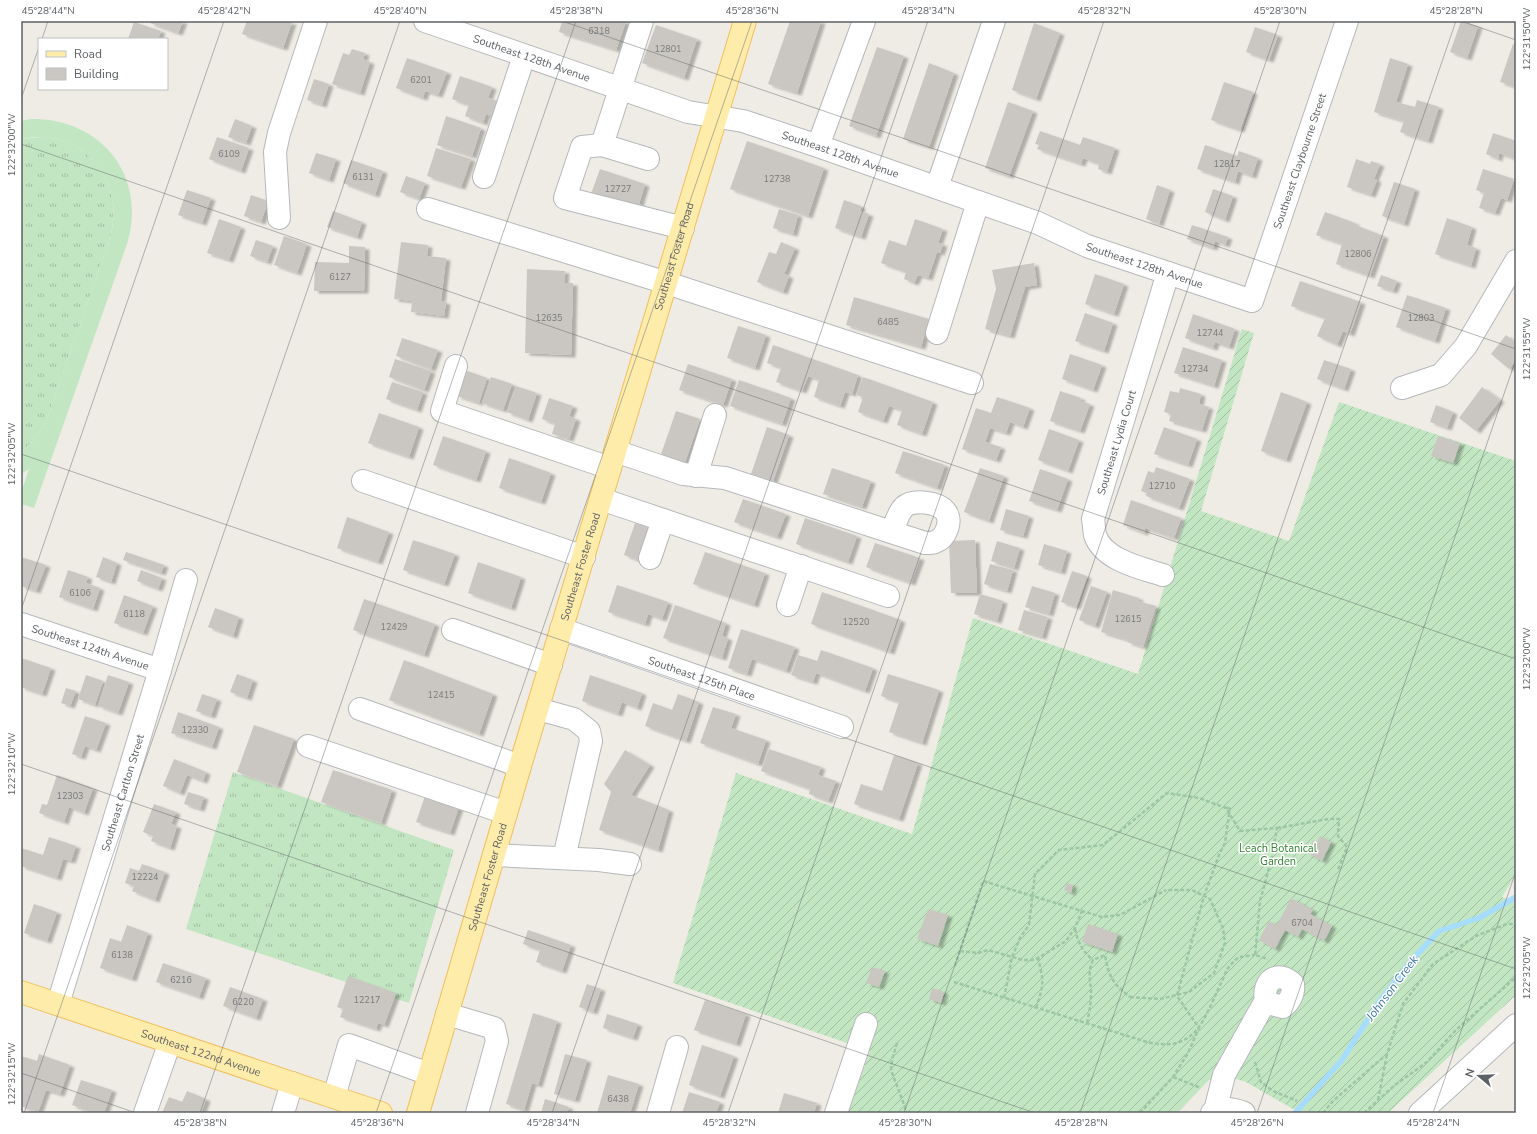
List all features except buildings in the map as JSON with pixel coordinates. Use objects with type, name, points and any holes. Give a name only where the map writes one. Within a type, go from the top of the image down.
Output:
[{"type":"main road","name":"Southeast Foster Road","points":[[418,1113],[561,629],[667,283],[745,21]]},
{"type":"main road","name":"Southeast 122nd Avenue","points":[[21,992],[292,1083],[346,1105],[381,1113]]},
{"type":"street","points":[[279,218],[274,152],[316,21]]},
{"type":"street","name":"Southeast 128th Avenue","points":[[425,21],[688,112],[743,121],[818,146],[1038,223],[1087,246],[1252,301]]},
{"type":"street","points":[[602,145],[619,88],[642,21]]},
{"type":"street","points":[[818,146],[864,21]]},
{"type":"street","points":[[937,187],[994,21]]},
{"type":"street","name":"Southeast Claybourne Street","points":[[1252,301],[1347,21]]},
{"type":"street","points":[[484,178],[524,56]]},
{"type":"street","points":[[648,159],[602,145],[582,147],[565,198],[683,228]]},
{"type":"street","points":[[937,333],[978,202]]},
{"type":"street","points":[[428,209],[667,283],[972,383]]},
{"type":"street","points":[[1402,388],[1441,375],[1466,346],[1516,262]]},
{"type":"street","name":"Southeast Lydia Court","points":[[1163,575],[1119,560],[1103,548],[1095,536],[1093,519],[1168,273]]},
{"type":"street","points":[[456,366],[442,411],[613,459],[683,474],[725,478],[892,532]]},
{"type":"street","points":[[696,476],[715,415]]},
{"type":"street","points":[[363,481],[584,557]]},
{"type":"street","points":[[601,499],[888,596]]},
{"type":"street","points":[[650,558],[663,520]]},
{"type":"street","points":[[788,605],[801,566]]},
{"type":"street","name":"Southeast Carlton Street","points":[[58,1004],[186,580]]},
{"type":"street","name":"Southeast 124th Avenue","points":[[21,624],[160,670]]},
{"type":"street","name":"Southeast 125th Place","points":[[561,629],[842,727]]},
{"type":"street","points":[[453,630],[551,665]]},
{"type":"street","points":[[360,709],[520,766]]},
{"type":"street","points":[[538,709],[574,719],[589,731],[591,741],[564,858]]},
{"type":"street","points":[[308,746],[506,814]]},
{"type":"street","points":[[494,855],[598,860],[630,864]]},
{"type":"street","points":[[1226,1112],[1224,1075],[1266,1000],[1264,994],[1266,985],[1271,979],[1277,977]]},
{"type":"street","points":[[447,1014],[494,1028],[497,1041],[477,1113]]},
{"type":"street","points":[[836,1113],[866,1024]]},
{"type":"street","points":[[1420,1113],[1516,1025]]},
{"type":"street","points":[[145,1113],[170,1042]]},
{"type":"street","points":[[346,1105],[349,1045],[429,1074]]},
{"type":"street","points":[[658,1113],[677,1047]]},
{"type":"street","points":[[283,1113],[292,1083]]},
{"type":"path","points":[[1004,998],[1012,957],[1020,938],[1029,925],[1032,911],[1030,903],[1035,874],[1059,850],[1103,845],[1168,794],[1199,798],[1226,808],[1230,807],[1225,843],[1204,896],[1176,996],[1199,1028]]},
{"type":"path","points":[[1226,808],[1240,831],[1277,828],[1308,822],[1339,819],[1338,836],[1347,847],[1338,870]]},
{"type":"path","points":[[1255,956],[1260,901],[1272,860],[1277,828]]},
{"type":"path","points":[[955,966],[983,881],[1102,917],[1120,915],[1166,890],[1192,890],[1210,899],[1223,928],[1224,943],[1214,973],[1189,992],[1160,999],[1130,998],[1116,986],[1108,972],[1105,955],[1093,960],[1090,967],[1091,1006],[1087,1023]]},
{"type":"path","points":[[960,951],[978,953],[988,950],[1028,960],[1038,958],[1066,941],[1075,928],[1082,911]]},
{"type":"path","points":[[1378,1100],[1387,1054],[1403,1004],[1434,964],[1476,936],[1507,924],[1516,924]]},
{"type":"path","points":[[1075,928],[1077,939],[1081,948],[1093,960]]},
{"type":"path","points":[[1140,1113],[1173,1077],[1188,1053],[1228,968],[1239,957],[1255,956],[1280,964],[1277,977]]},
{"type":"path","points":[[1036,1008],[1043,988],[1043,978],[1038,958]]},
{"type":"path","points":[[1364,1113],[1395,1085],[1427,1062],[1456,1030],[1516,977]]},
{"type":"path","points":[[954,982],[1161,1045],[1173,1045],[1186,1040],[1199,1028]]},
{"type":"path","points":[[897,1043],[891,1070],[905,1108],[905,1113]]},
{"type":"path","points":[[1323,1113],[1333,1101],[1387,1054]]},
{"type":"path","points":[[1254,1057],[1261,1082],[1273,1091],[1297,1101],[1296,1100]]},
{"type":"path","points":[[1173,1077],[1203,1088]]},
{"type":"green space","points":[[31,119],[56,121],[78,129],[98,140],[113,156],[124,174],[131,196],[132,219],[127,244],[34,508],[21,504],[21,493],[29,469],[21,474],[21,452],[31,443],[45,425],[110,238],[114,216],[112,196],[105,178],[95,162],[80,149],[63,141],[43,137],[21,139],[21,121]]},
{"type":"green space","points":[[42,137],[61,140],[77,147],[101,170],[109,185],[113,202],[113,219],[110,238],[45,425],[31,443],[21,452],[21,139]]},
{"type":"green space","name":"Leach Botanical Garden","points":[[1242,329],[1254,333],[1201,511],[1289,541],[1339,402],[1516,461],[1516,874],[1502,897],[1516,902],[1516,995],[1388,1113],[1300,1113],[1246,1082],[1227,1078],[1209,1080],[1177,1113],[848,1113],[870,1051],[673,983],[736,773],[912,834],[973,618],[1138,674]]},
{"type":"green space","points":[[233,772],[454,850],[409,1003],[186,929]]},
{"type":"waterway","name":"Johnson Creek","points":[[1295,1113],[1342,1060],[1379,1002],[1410,962],[1439,931],[1479,918],[1516,897]]}]
